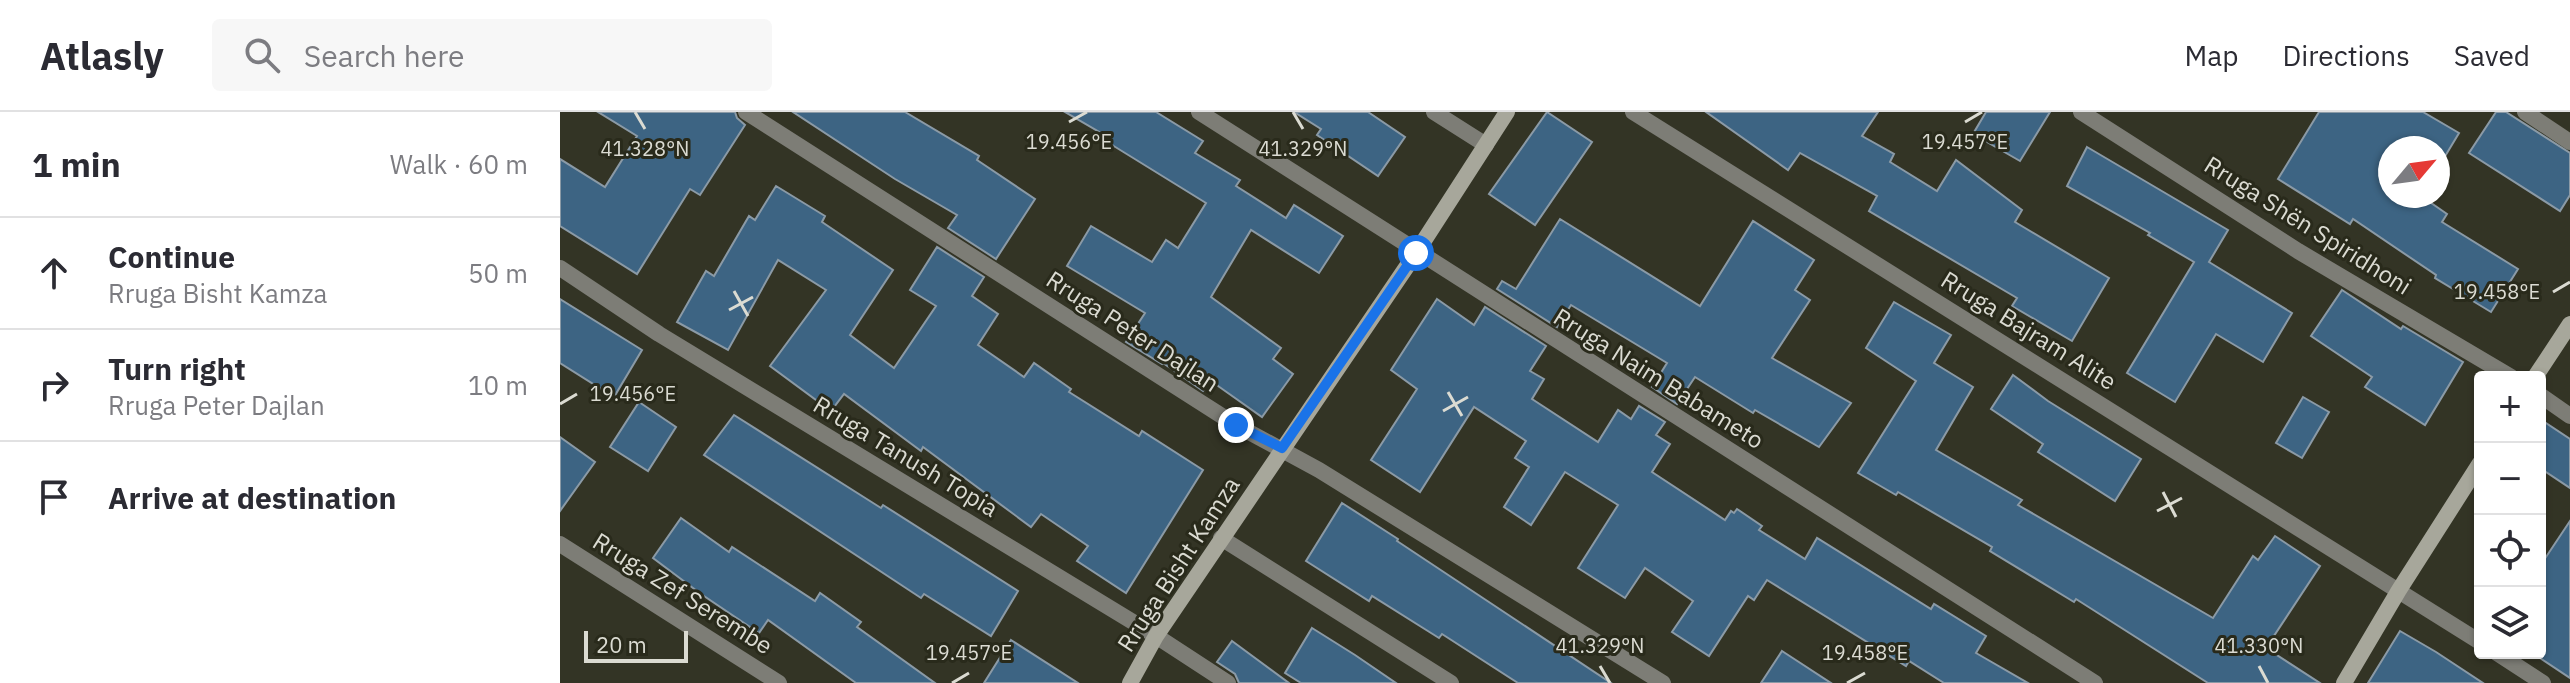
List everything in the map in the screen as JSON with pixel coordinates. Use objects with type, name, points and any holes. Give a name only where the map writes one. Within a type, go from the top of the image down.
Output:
[{"type":"street","name":"Rruga Peter Dajlan","points":[[746,112],[1236,425],[1282,448],[1663,683]]},
{"type":"street","name":"Rruga Naim Babameto","points":[[1199,112],[2095,683]]},
{"type":"street","points":[[1434,112],[1486,145]]},
{"type":"street","name":"Rruga Bisht Kamza","points":[[1130,683],[1156,636],[1416,253],[1507,112]]},
{"type":"street","name":"Rruga Bajram Alite","points":[[1633,112],[2474,638]]},
{"type":"street","name":"Rruga Shën Spiridhoni","points":[[2081,112],[2298,251],[2501,371]]},
{"type":"street","points":[[2525,112],[2570,142]]},
{"type":"street","name":"Rruga Tanush Topia","points":[[560,268],[659,334],[1156,636],[1228,683]]},
{"type":"street","points":[[2539,371],[2570,324]]},
{"type":"street","points":[[2546,399],[2570,416]]},
{"type":"street","points":[[2344,683],[2474,472]]},
{"type":"street","points":[[1221,538],[1451,683]]},
{"type":"street","name":"Rruga Zef Serembe","points":[[560,544],[779,683]]},
{"type":"street","points":[[2506,659],[2543,683]]},
{"type":"building","points":[[598,112],[735,112],[745,125],[700,195],[690,189],[637,274],[560,226],[560,159],[605,187],[637,136]]},
{"type":"building","points":[[793,112],[905,112],[979,156],[977,160],[1035,199],[996,259],[948,228],[957,215],[895,179]]},
{"type":"building","points":[[1065,112],[1156,112],[1203,141],[1195,153],[1240,180],[1236,186],[1286,218],[1294,205],[1343,236],[1319,273],[1251,230],[1211,297],[1281,348],[1273,359],[1293,374],[1262,417],[1211,381],[1203,391],[1126,342],[1145,313],[1067,266],[1091,226],[1152,262],[1166,240],[1178,248],[1206,203]]},
{"type":"building","points":[[1294,112],[1368,112],[1405,137],[1378,176],[1317,135],[1321,129]]},
{"type":"building","points":[[1547,112],[1592,142],[1535,225],[1489,194]]},
{"type":"building","points":[[1706,112],[1878,112],[1862,136],[1894,154],[1890,162],[1937,191],[1956,160],[2022,210],[2015,222],[2109,278],[2072,341],[2012,306],[2017,298],[1869,211],[1877,196],[1800,153],[1788,170]]},
{"type":"building","points":[[1986,112],[2050,112],[2020,161],[1973,134]]},
{"type":"building","points":[[2319,112],[2423,112],[2459,133],[2450,148],[2450,136],[2378,136],[2378,208],[2438,208],[2447,214],[2442,222],[2518,269],[2491,312],[2435,278],[2436,275],[2353,219],[2350,224],[2278,179]]},
{"type":"building","points":[[2496,112],[2506,112],[2570,153],[2570,195],[2560,211],[2469,153]]},
{"type":"building","points":[[2087,147],[2228,230],[2209,262],[2292,313],[2263,362],[2216,334],[2175,402],[2127,373],[2194,262],[2067,186]]},
{"type":"building","points":[[776,186],[825,216],[822,222],[893,270],[850,335],[894,368],[936,306],[910,290],[937,247],[984,277],[972,296],[998,314],[978,345],[1024,377],[1034,363],[1071,389],[1069,392],[1139,436],[1142,431],[1203,470],[1126,593],[1077,561],[1088,546],[1041,514],[1031,527],[923,447],[921,451],[844,394],[831,411],[770,366],[826,290],[778,260],[728,350],[677,322],[706,271],[714,276],[749,216],[755,220]]},
{"type":"building","points":[[1560,219],[1700,306],[1753,221],[1814,260],[1795,290],[1810,300],[1772,358],[1851,403],[1819,447],[1755,410],[1753,413],[1695,377],[1677,404],[1652,387],[1667,363],[1571,305],[1557,327],[1497,289],[1502,281],[1516,289]]},
{"type":"building","points":[[2342,290],[2401,329],[2403,326],[2463,362],[2425,425],[2365,387],[2372,377],[2311,336]]},
{"type":"building","points":[[560,299],[642,350],[614,397],[560,363]]},
{"type":"building","points":[[1437,299],[1474,325],[1485,307],[1546,346],[1530,371],[1544,379],[1532,399],[1598,442],[1618,410],[1631,419],[1639,406],[1665,422],[1656,435],[1670,444],[1652,472],[1725,520],[1731,511],[1734,513],[1737,509],[1762,526],[1759,530],[1805,559],[1817,538],[1931,609],[1934,604],[1986,636],[1976,653],[2028,683],[1944,683],[1909,661],[1906,666],[1767,580],[1754,600],[1748,596],[1709,656],[1672,632],[1693,601],[1645,568],[1625,598],[1578,568],[1618,505],[1565,472],[1531,525],[1504,507],[1529,467],[1515,458],[1526,441],[1474,407],[1420,492],[1371,460],[1417,389],[1391,370]]},
{"type":"building","points":[[1894,302],[1951,335],[1934,363],[1973,387],[1936,450],[2022,500],[2018,505],[2213,618],[2253,556],[2258,560],[2275,536],[2320,566],[2266,648],[2320,683],[2208,683],[2076,599],[2074,602],[1990,551],[1992,547],[1898,492],[1896,495],[1858,473],[1916,381],[1866,348]]},
{"type":"building","points":[[2013,375],[2048,401],[2141,459],[2115,501],[2038,452],[2043,444],[1991,409]]},
{"type":"building","points":[[2303,397],[2329,412],[2302,458],[2276,443]]},
{"type":"building","points":[[639,402],[676,427],[648,471],[610,447]]},
{"type":"building","points":[[734,415],[1018,591],[991,636],[924,594],[921,598],[704,455]]},
{"type":"building","points":[[2546,423],[2570,439],[2570,488],[2546,472]]},
{"type":"building","points":[[560,437],[595,462],[560,511]]},
{"type":"building","points":[[1342,503],[1611,683],[1518,683],[1442,634],[1439,638],[1372,596],[1369,601],[1306,561]]},
{"type":"building","points":[[681,518],[729,552],[732,547],[815,601],[820,593],[861,622],[857,627],[935,683],[856,683],[768,620],[759,633],[653,558]]},
{"type":"building","points":[[2570,521],[2570,678],[2542,659],[2546,659],[2546,557]]},
{"type":"building","points":[[1312,628],[1396,683],[1301,683],[1285,673]]},
{"type":"building","points":[[2400,631],[2436,652],[2483,683],[2368,683]]},
{"type":"building","points":[[1011,640],[1078,683],[984,683]]},
{"type":"building","points":[[1232,641],[1289,683],[1239,683],[1235,674],[1217,662]]},
{"type":"building","points":[[1782,651],[1831,683],[1761,683]]},
{"type":"route","points":[[1236,425],[1282,448],[1416,253]]}]
